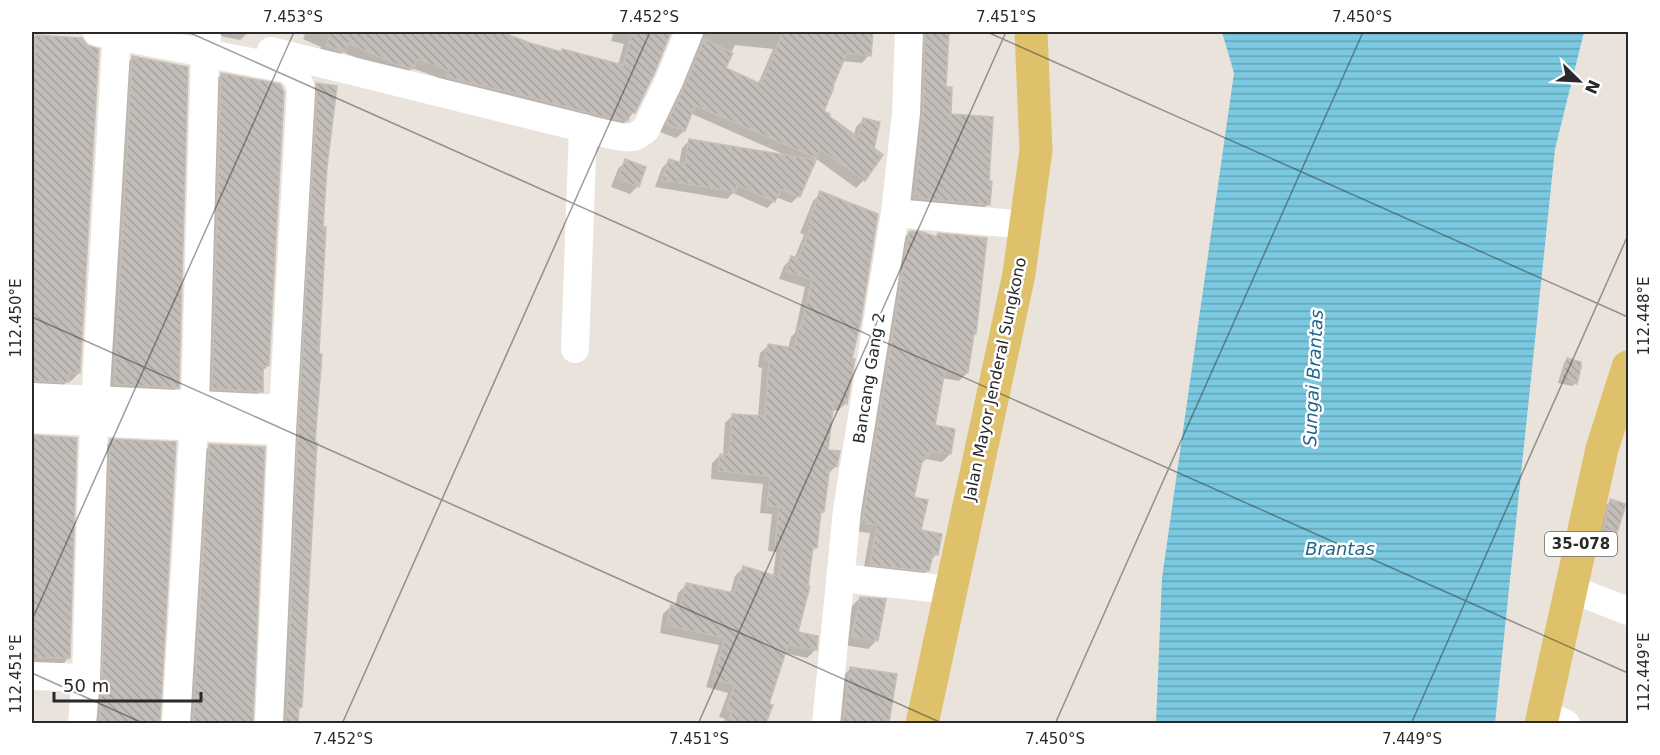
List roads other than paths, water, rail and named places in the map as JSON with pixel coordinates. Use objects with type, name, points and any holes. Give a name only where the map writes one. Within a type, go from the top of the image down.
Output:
[{"type":"main road","name":"Jalan Mayor Jenderal Sungkono","points":[[922,723],[1016,285],[1026,225],[1036,150],[1031,32]]},
{"type":"main road","name":"35-078","points":[[1550,720],[1571,589],[1602,450],[1629,367]]},
{"type":"street","points":[[82,723],[86,678],[94,411],[110,33],[200,40],[583,128],[634,137],[646,129],[689,32]]},
{"type":"street","name":"Bancang Gang 2","points":[[825,723],[847,510],[895,213],[906,113],[909,32]]},
{"type":"street","points":[[176,723],[194,416],[200,40]]},
{"type":"street","points":[[200,40],[287,69],[296,76],[301,90],[282,420],[269,723]]},
{"type":"street","points":[[575,349],[583,128]]},
{"type":"street","points":[[895,213],[1026,225]]},
{"type":"street","points":[[32,397],[94,411],[282,420]]},
{"type":"street","points":[[32,419],[94,411]]},
{"type":"street","points":[[841,578],[951,590]]},
{"type":"street","points":[[1571,589],[1629,611]]},
{"type":"street","points":[[32,676],[86,678]]},
{"type":"water","name":"Brantas","points":[[1222,32],[1584,32],[1555,149],[1495,723],[1156,723],[1162,578],[1234,73]]},
{"type":"water label","name":"Sungai Brantas","points":[[1313,378]]}]
